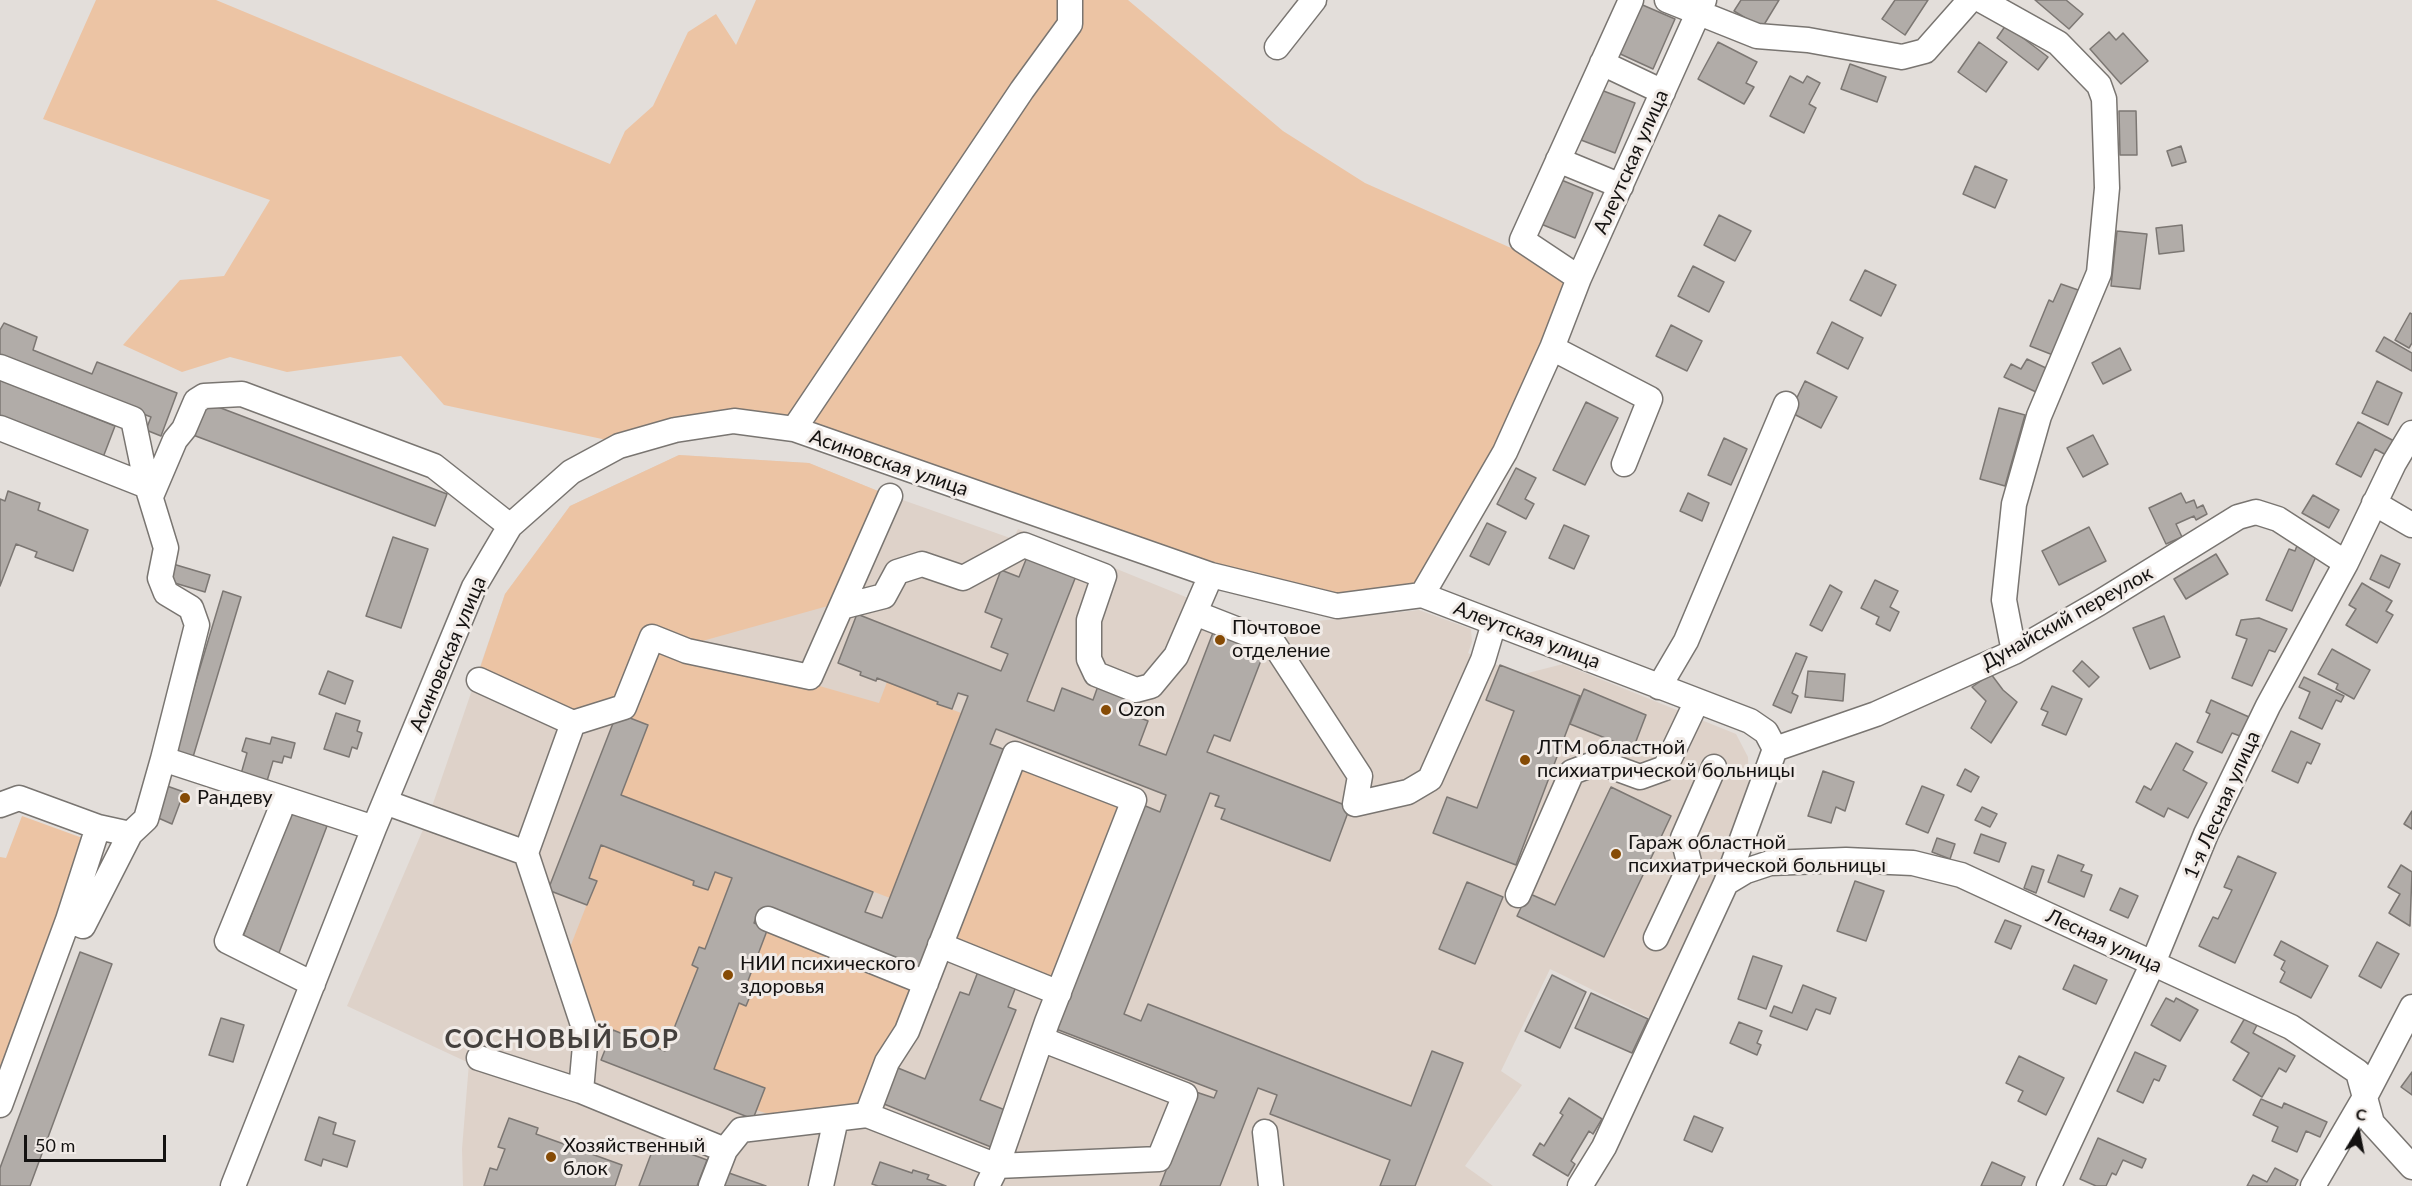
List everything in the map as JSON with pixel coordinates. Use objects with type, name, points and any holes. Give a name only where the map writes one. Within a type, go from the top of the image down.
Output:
[{"type":"street","points":[[795,429],[1022,90],[1070,24],[1070,0]]},
{"type":"street","points":[[1277,47],[1314,0]]},
{"type":"street","points":[[1579,278],[1521,240],[1630,0]]},
{"type":"street","points":[[1667,0],[1700,6],[1757,36],[1808,40],[1902,57],[1924,51],[1970,0]]},
{"type":"street","points":[[1981,0],[2058,44],[2099,85],[2104,99],[2107,188],[2099,273],[2039,417],[2014,504],[2004,600],[2014,652]]},
{"type":"street","name":"Алеутская улица","points":[[1700,6],[1579,278],[1552,348],[1505,452],[1422,595],[1750,721],[1766,732],[1775,749]]},
{"type":"street","points":[[1602,63],[1663,92]]},
{"type":"street","points":[[1558,160],[1621,186]]},
{"type":"street","points":[[1552,348],[1650,399],[1624,464]]},
{"type":"street","points":[[0,367],[133,419],[166,548],[160,578],[166,593],[191,608],[197,625],[146,819],[130,834],[83,926],[68,920]]},
{"type":"street","points":[[150,490],[175,440],[184,429],[196,400],[204,396],[242,394],[434,466],[510,526]]},
{"type":"street","points":[[1659,687],[1686,641],[1786,404]]},
{"type":"street","name":"Асиновская улица","points":[[233,1186],[374,828],[474,586],[510,526],[571,471],[620,446],[675,430],[735,421],[795,429],[1210,575],[1337,606],[1422,595]]},
{"type":"street","points":[[0,429],[150,490]]},
{"type":"street","name":"1-я Лесная улица","points":[[2049,1186],[2153,963],[2206,834],[2268,706],[2346,563],[2374,503],[2412,433]]},
{"type":"street","points":[[479,680],[573,723],[624,706],[652,637],[687,651],[810,677],[890,496]]},
{"type":"street","points":[[2374,503],[2412,525]]},
{"type":"street","name":"Дунайский переулок","points":[[1775,749],[1876,714],[2014,652],[2099,603],[2238,517],[2256,512],[2278,519],[2346,563]]},
{"type":"street","points":[[841,608],[884,596],[897,572],[922,564],[963,578],[1024,545],[1036,514]]},
{"type":"street","points":[[1116,542],[1089,620],[1089,659],[1096,674],[1136,690],[1151,686],[1176,656],[1210,575]]},
{"type":"street","points":[[1024,545],[1104,576]]},
{"type":"street","points":[[1195,613],[1274,644],[1360,776],[1355,804],[1408,792],[1430,779],[1483,660],[1494,623]]},
{"type":"street","points":[[1518,895],[1572,772],[1599,762],[1640,777],[1665,768],[1697,701]]},
{"type":"street","points":[[573,723],[526,853],[586,1034],[581,1091]]},
{"type":"street","points":[[1580,1186],[1604,1147],[1726,883],[1775,749]]},
{"type":"street","points":[[867,1115],[887,1062],[907,1031],[1015,754],[1134,800],[1041,1039],[992,1176]]},
{"type":"street","points":[[163,759],[374,828]]},
{"type":"street","points":[[1656,938],[1690,866],[1683,838],[1714,767]]},
{"type":"street","points":[[0,805],[19,798],[98,827],[130,834]]},
{"type":"street","points":[[385,802],[526,853]]},
{"type":"street","points":[[280,811],[227,941],[314,984]]},
{"type":"street","points":[[0,1105],[68,920],[98,827]]},
{"type":"street","name":"Лесная улица","points":[[1726,883],[1746,871],[1770,863],[1846,860],[1913,863],[1961,876],[2291,1027],[2358,1072],[2372,1123],[2412,1167]]},
{"type":"street","points":[[1673,902],[1709,920]]},
{"type":"street","points":[[768,919],[926,983]]},
{"type":"street","points":[[940,945],[1059,993]]},
{"type":"street","points":[[2313,1186],[2365,1096],[2412,1007]]},
{"type":"street","points":[[711,1186],[724,1149],[741,1130],[867,1115],[992,1176],[1159,1159],[1185,1095],[1041,1039]]},
{"type":"street","points":[[479,1058],[581,1091],[724,1149]]},
{"type":"street","points":[[821,1186],[836,1119]]},
{"type":"street","points":[[1265,1132],[1270,1186]]},
{"type":"shaded area","points":[[96,0],[216,0],[610,164],[625,131],[653,106],[688,32],[716,14],[736,45],[756,0],[1128,0],[1283,131],[1365,183],[1574,276],[1501,450],[1418,589],[1338,597],[1213,564],[796,423],[616,442],[444,405],[401,356],[287,372],[230,357],[182,372],[123,345],[180,280],[224,276],[270,200],[43,119]]},
{"type":"shaded area","points":[[679,455],[809,463],[883,493],[1013,539],[1018,529],[1287,638],[1299,623],[1419,610],[1471,629],[1472,642],[1468,653],[1483,660],[1524,674],[1563,664],[1736,734],[1748,757],[1749,790],[1728,848],[1650,1018],[1550,969],[1501,1071],[1522,1085],[1465,1166],[1493,1186],[463,1186],[462,1149],[469,1063],[347,1006],[428,818],[505,594],[570,506]]},
{"type":"shaded area","points":[[679,455],[809,463],[883,493],[835,604],[688,645],[649,629],[621,702],[577,718],[478,674],[505,594],[570,506]]},
{"type":"shaded area","points":[[656,645],[879,703],[887,682],[961,713],[890,898],[621,795],[648,725],[630,718]]},
{"type":"shaded area","points":[[1020,769],[1122,809],[1053,982],[952,942]]},
{"type":"shaded area","points":[[22,816],[88,840],[0,1078],[0,857],[6,858]]},
{"type":"shaded area","points":[[601,845],[694,881],[693,885],[707,890],[715,872],[732,878],[705,949],[699,947],[692,965],[698,968],[665,1051],[589,1022],[567,955],[596,881],[589,878]]},
{"type":"shaded area","points":[[768,928],[915,987],[859,1111],[772,1115],[756,1110],[765,1088],[714,1069],[739,1003],[746,1005],[753,989],[746,986]]},
{"type":"building","points":[[1741,0],[1779,0],[1762,28],[1734,11]]},
{"type":"building","points":[[1895,0],[1928,0],[1905,35],[1882,19]]},
{"type":"building","points":[[2035,0],[2066,0],[2083,14],[2069,29]]},
{"type":"building","points":[[1638,3],[1675,19],[1653,69],[1616,52]]},
{"type":"building","points":[[2006,25],[2048,57],[2038,70],[1997,38]]},
{"type":"building","points":[[2109,32],[2116,40],[2123,33],[2148,61],[2121,84],[2090,49]]},
{"type":"building","points":[[1718,42],[1757,62],[1746,83],[1754,87],[1744,104],[1698,79]]},
{"type":"building","points":[[1979,42],[2007,62],[1986,92],[1958,72]]},
{"type":"building","points":[[1850,64],[1886,77],[1877,102],[1841,89]]},
{"type":"building","points":[[1790,76],[1803,83],[1807,76],[1820,83],[1809,104],[1816,108],[1804,133],[1770,116]]},
{"type":"building","points":[[1601,90],[1635,103],[1615,153],[1581,140]]},
{"type":"building","points":[[2119,111],[2136,111],[2137,155],[2120,155]]},
{"type":"building","points":[[2181,146],[2186,162],[2172,166],[2167,151]]},
{"type":"building","points":[[1975,166],[2007,180],[1995,208],[1963,194]]},
{"type":"building","points":[[1559,179],[1593,193],[1575,238],[1541,224]]},
{"type":"building","points":[[1719,215],[1751,231],[1735,261],[1704,245]]},
{"type":"building","points":[[2182,225],[2184,251],[2159,254],[2156,228]]},
{"type":"building","points":[[2117,231],[2147,234],[2140,289],[2111,286]]},
{"type":"building","points":[[1693,266],[1724,282],[1709,312],[1678,296]]},
{"type":"building","points":[[1865,270],[1896,285],[1881,316],[1850,300]]},
{"type":"building","points":[[2061,284],[2084,292],[2053,355],[2030,346],[2049,300],[2053,302]]},
{"type":"building","points":[[2410,313],[2412,314],[2412,343],[2409,348],[2395,340]]},
{"type":"building","points":[[1832,322],[1863,338],[1848,369],[1817,353]]},
{"type":"building","points":[[4,323],[37,337],[33,350],[92,374],[97,362],[177,393],[161,436],[146,430],[151,417],[0,357],[0,330]]},
{"type":"building","points":[[1671,325],[1702,341],[1687,371],[1656,356]]},
{"type":"building","points":[[2384,337],[2412,353],[2412,371],[2376,351]]},
{"type":"building","points":[[2120,348],[2131,370],[2103,384],[2092,363]]},
{"type":"building","points":[[2027,359],[2048,369],[2036,392],[2004,377],[2011,364],[2021,369]]},
{"type":"building","points":[[0,380],[115,426],[102,460],[0,420]]},
{"type":"building","points":[[1805,381],[1837,397],[1821,428],[1790,412]]},
{"type":"building","points":[[2377,381],[2402,393],[2388,425],[2362,413]]},
{"type":"building","points":[[205,402],[447,494],[435,526],[193,435]]},
{"type":"building","points":[[1586,402],[1618,418],[1585,485],[1553,470]]},
{"type":"building","points":[[1999,408],[2025,415],[2005,486],[1980,479]]},
{"type":"building","points":[[2358,422],[2396,442],[2388,456],[2375,449],[2361,477],[2336,464]]},
{"type":"building","points":[[2093,435],[2108,464],[2083,477],[2067,448]]},
{"type":"building","points":[[1724,438],[1747,449],[1731,485],[1708,475]]},
{"type":"building","points":[[1516,468],[1536,478],[1525,499],[1534,504],[1526,519],[1497,504]]},
{"type":"building","points":[[8,491],[40,503],[38,510],[88,530],[73,571],[35,557],[37,552],[16,544],[0,586],[0,499],[5,501]]},
{"type":"building","points":[[1688,493],[1709,503],[1702,521],[1680,511]]},
{"type":"building","points":[[2181,493],[2186,503],[2194,500],[2197,508],[2203,505],[2207,514],[2196,520],[2194,516],[2176,524],[2182,537],[2166,544],[2149,508]]},
{"type":"building","points":[[2313,495],[2339,510],[2329,528],[2302,513]]},
{"type":"building","points":[[1487,523],[1506,532],[1489,565],[1470,556]]},
{"type":"building","points":[[1564,525],[1589,536],[1574,569],[1549,558]]},
{"type":"building","points":[[2089,527],[2106,561],[2059,585],[2042,551]]},
{"type":"building","points":[[393,537],[428,549],[401,628],[366,616]]},
{"type":"building","points":[[2298,543],[2318,552],[2292,611],[2266,600],[2289,549],[2295,551]]},
{"type":"building","points":[[2216,554],[2228,574],[2186,599],[2174,579]]},
{"type":"building","points":[[2381,555],[2400,564],[2389,588],[2370,579]]},
{"type":"building","points":[[1027,557],[1076,576],[1027,701],[1054,711],[1062,688],[1093,700],[1098,686],[1126,697],[1121,710],[1148,721],[1139,745],[1166,755],[1214,630],[1265,650],[1230,741],[1214,735],[1207,752],[1350,807],[1330,861],[1221,819],[1225,809],[1215,806],[1219,796],[1210,793],[1124,1014],[1141,1021],[1148,1004],[1411,1106],[1432,1051],[1463,1063],[1415,1186],[1380,1186],[1390,1160],[1270,1114],[1277,1095],[1258,1088],[1220,1186],[1160,1186],[1196,1092],[1214,1098],[1217,1091],[1056,1029],[1143,805],[1160,812],[1166,795],[996,729],[990,744],[1008,751],[921,973],[759,910],[754,923],[768,928],[746,986],[753,989],[746,1006],[739,1003],[714,1069],[765,1088],[753,1119],[601,1060],[613,1030],[665,1051],[698,968],[692,965],[699,947],[705,949],[732,878],[715,872],[708,890],[693,885],[694,881],[601,845],[589,878],[597,881],[587,905],[548,890],[617,713],[648,725],[621,795],[873,892],[865,912],[882,918],[968,696],[958,693],[952,709],[877,678],[876,681],[860,675],[861,672],[838,663],[857,614],[1001,671],[1008,654],[991,647],[1002,619],[985,612],[1001,570],[1019,577]]},
{"type":"building","points":[[173,564],[210,575],[205,592],[168,581]]},
{"type":"building","points":[[1875,580],[1898,591],[1890,607],[1899,612],[1890,631],[1876,624],[1879,617],[1861,608]]},
{"type":"building","points":[[2362,583],[2392,601],[2386,611],[2393,615],[2377,643],[2346,625],[2356,609],[2349,605]]},
{"type":"building","points":[[1830,585],[1842,592],[1822,631],[1810,625]]},
{"type":"building","points":[[223,591],[241,597],[193,757],[175,751]]},
{"type":"building","points":[[2164,616],[2180,657],[2150,669],[2133,628]]},
{"type":"building","points":[[2259,618],[2287,629],[2275,652],[2269,650],[2252,686],[2232,678],[2247,639],[2236,635],[2241,620]]},
{"type":"building","points":[[2332,649],[2370,670],[2354,699],[2336,689],[2338,684],[2318,674]]},
{"type":"building","points":[[1796,653],[1807,657],[1792,693],[1798,696],[1791,713],[1773,705]]},
{"type":"building","points":[[2082,661],[2099,677],[2089,687],[2073,671]]},
{"type":"building","name":"ЛТМ областной психиатрической больницы","points":[[1500,665],[1580,696],[1516,865],[1433,833],[1447,797],[1477,808],[1514,711],[1486,700]]},
{"type":"building","points":[[328,671],[353,681],[345,704],[319,694]]},
{"type":"building","points":[[1808,671],[1845,674],[1843,701],[1805,697]]},
{"type":"building","points":[[1991,674],[2003,690],[2017,702],[1991,743],[1971,728],[1986,701],[1972,687]]},
{"type":"building","points":[[2304,677],[2344,696],[2341,702],[2336,700],[2322,729],[2299,718],[2310,692],[2299,687]]},
{"type":"building","points":[[2052,686],[2082,699],[2066,735],[2042,725],[2048,712],[2041,709]]},
{"type":"building","points":[[1584,689],[1646,715],[1633,749],[1570,724]]},
{"type":"building","points":[[2211,700],[2249,717],[2240,736],[2232,733],[2222,753],[2197,742],[2210,714],[2206,712]]},
{"type":"building","points":[[336,713],[360,721],[357,731],[362,733],[357,749],[352,747],[349,757],[324,749]]},
{"type":"building","points":[[2291,731],[2320,744],[2311,764],[2307,762],[2298,783],[2272,771]]},
{"type":"building","points":[[272,737],[295,743],[291,758],[284,756],[282,763],[273,761],[267,781],[241,774],[247,753],[242,751],[246,738],[270,744]]},
{"type":"building","points":[[2176,743],[2193,752],[2183,770],[2207,783],[2188,818],[2168,808],[2164,817],[2136,802],[2144,786],[2151,790]]},
{"type":"building","points":[[1965,769],[1979,777],[1971,792],[1957,785]]},
{"type":"building","points":[[1823,771],[1854,782],[1845,811],[1836,807],[1831,823],[1808,816]]},
{"type":"building","points":[[167,786],[184,792],[172,824],[156,817]]},
{"type":"building","points":[[1922,786],[1944,795],[1928,833],[1906,824]]},
{"type":"building","name":"Гараж областной психиатрической больницы","points":[[1611,787],[1671,816],[1604,957],[1517,916],[1528,893],[1555,905]]},
{"type":"building","points":[[1982,807],[1997,814],[1990,827],[1975,820]]},
{"type":"building","points":[[2412,811],[2412,829],[2404,824]]},
{"type":"building","points":[[291,812],[327,826],[277,958],[240,944]]},
{"type":"building","points":[[1981,834],[2006,843],[1999,862],[1974,853]]},
{"type":"building","points":[[1937,838],[1955,844],[1950,859],[1932,852]]},
{"type":"building","points":[[2058,855],[2084,865],[2081,871],[2092,875],[2084,897],[2048,882]]},
{"type":"building","points":[[2238,856],[2276,873],[2235,963],[2199,946],[2213,917],[2218,919],[2232,890],[2224,887]]},
{"type":"building","points":[[2401,865],[2412,872],[2410,926],[2389,913],[2400,894],[2388,887]]},
{"type":"building","points":[[2032,866],[2044,870],[2036,893],[2024,888]]},
{"type":"building","points":[[1855,881],[1884,891],[1866,941],[1837,931]]},
{"type":"building","points":[[1467,882],[1503,897],[1475,964],[1439,949]]},
{"type":"building","points":[[2120,888],[2138,896],[2128,918],[2110,910]]},
{"type":"building","points":[[2005,920],[2021,926],[2011,949],[1995,942]]},
{"type":"building","points":[[2281,941],[2328,966],[2311,998],[2280,982],[2285,972],[2281,969],[2285,961],[2274,955]]},
{"type":"building","points":[[2377,942],[2399,954],[2381,988],[2359,976]]},
{"type":"building","points":[[80,952],[112,964],[30,1186],[0,1186],[0,1168]]},
{"type":"building","points":[[1753,956],[1782,966],[1766,1009],[1738,999]]},
{"type":"building","points":[[2074,965],[2107,980],[2096,1004],[2063,989]]},
{"type":"building","points":[[979,969],[1017,984],[1008,1007],[1016,1010],[980,1100],[1010,1112],[996,1149],[879,1102],[893,1066],[925,1079],[960,992],[969,995]]},
{"type":"building","points":[[1552,975],[1586,992],[1560,1048],[1525,1031]]},
{"type":"building","points":[[1803,985],[1836,998],[1830,1014],[1816,1009],[1807,1030],[1770,1016],[1774,1006],[1792,1013]]},
{"type":"building","points":[[1591,993],[1648,1019],[1632,1053],[1575,1028]]},
{"type":"building","points":[[2166,998],[2174,1002],[2176,998],[2198,1010],[2180,1041],[2151,1025]]},
{"type":"building","points":[[221,1018],[244,1025],[233,1062],[209,1055]]},
{"type":"building","points":[[2245,1018],[2257,1025],[2253,1033],[2295,1056],[2286,1072],[2279,1068],[2262,1097],[2233,1080],[2249,1053],[2231,1042]]},
{"type":"building","points":[[1739,1022],[1762,1031],[1757,1043],[1761,1045],[1757,1055],[1730,1043]]},
{"type":"building","points":[[2135,1052],[2166,1066],[2159,1081],[2154,1079],[2143,1103],[2117,1091]]},
{"type":"building","points":[[2019,1056],[2064,1078],[2046,1115],[2018,1101],[2023,1091],[2006,1083]]},
{"type":"building","points":[[2412,1072],[2412,1095],[2401,1087]]},
{"type":"building","points":[[1569,1098],[1602,1119],[1593,1134],[1589,1131],[1571,1161],[1575,1164],[1568,1176],[1533,1155],[1540,1143],[1544,1146],[1563,1115],[1560,1113]]},
{"type":"building","points":[[2261,1099],[2282,1108],[2284,1103],[2327,1122],[2320,1137],[2306,1131],[2297,1152],[2272,1141],[2278,1127],[2253,1115]]},
{"type":"building","points":[[1694,1116],[1723,1128],[1712,1152],[1684,1140]]},
{"type":"building","points":[[319,1117],[336,1123],[333,1134],[355,1141],[347,1167],[323,1159],[321,1166],[305,1160]]},
{"type":"building","name":"Хозяйственный блок","points":[[509,1118],[538,1128],[536,1134],[622,1165],[615,1186],[484,1186],[490,1168],[497,1170],[505,1149],[498,1147]]},
{"type":"building","points":[[2098,1138],[2146,1159],[2142,1168],[2123,1160],[2116,1175],[2112,1173],[2106,1186],[2096,1186],[2080,1179]]},
{"type":"building","points":[[656,1141],[707,1160],[697,1186],[639,1186]]},
{"type":"building","points":[[880,1162],[912,1173],[913,1170],[929,1175],[927,1179],[946,1186],[878,1186],[872,1184]]},
{"type":"building","points":[[1992,1162],[2025,1177],[2021,1186],[1981,1186]]},
{"type":"building","points":[[2275,1168],[2298,1180],[2295,1186],[2247,1186],[2253,1175],[2267,1182]]},
{"type":"building","points":[[729,1173],[766,1186],[724,1186]]},
{"type":"place","name":"Почтовое отделение","points":[[1220,640]]},
{"type":"place","name":"Ozon","points":[[1106,710]]},
{"type":"place","name":"ЛТМ областной психиатрической больницы","points":[[1525,760]]},
{"type":"place","name":"Рандеву","points":[[185,798]]},
{"type":"place","name":"Гараж областной психиатрической больницы","points":[[1616,854]]},
{"type":"place","name":"НИИ психического здоровья","points":[[728,975]]},
{"type":"place","name":"Хозяйственный блок","points":[[551,1157]]},
{"type":"district","name":"СОСНОВЫЙ БОР","points":[[562,1040]]}]
